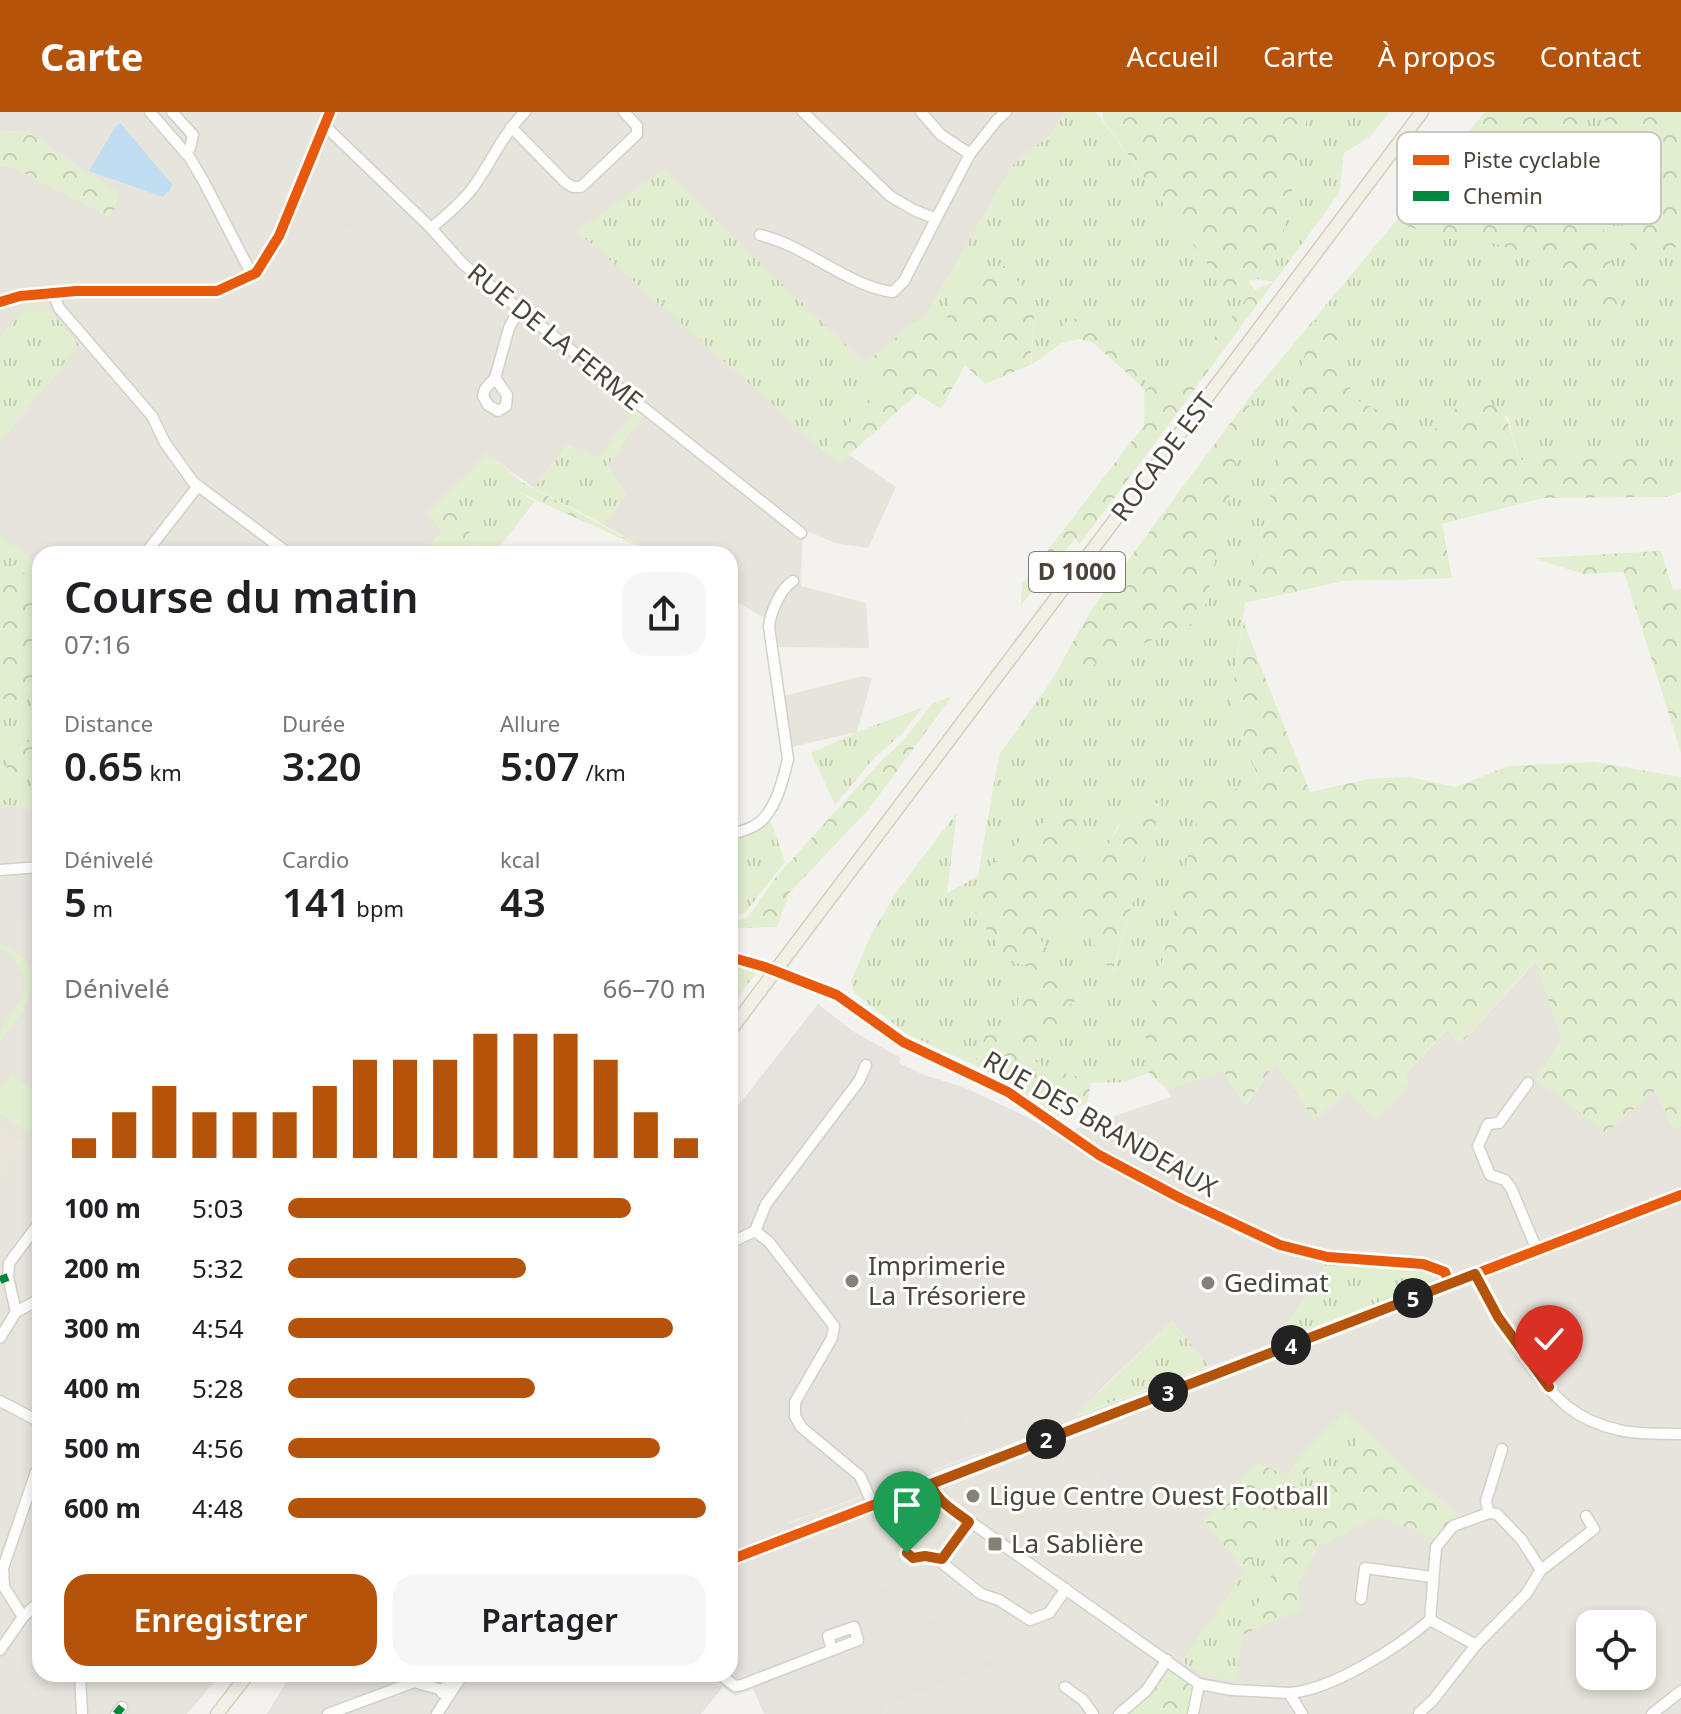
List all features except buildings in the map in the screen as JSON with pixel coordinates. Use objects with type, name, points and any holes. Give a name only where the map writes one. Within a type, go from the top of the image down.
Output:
[{"type":"main road","name":"ROCADE EST","points":[[1407,132],[1422,112]]},
{"type":"main road","name":"ROCADE EST","points":[[738,1020],[1397,145]]},
{"type":"main road","points":[[217,1714],[242,1682]]},
{"type":"street","points":[[150,112],[185,153],[204,182],[252,275]]},
{"type":"street","points":[[172,112],[193,135],[190,148],[185,153]]},
{"type":"street","points":[[0,302],[53,293],[217,291],[252,275],[279,236],[330,112]]},
{"type":"street","points":[[431,228],[457,206],[474,186],[511,127],[525,112]]},
{"type":"street","points":[[511,127],[566,183],[581,187],[637,134],[637,126],[624,112]]},
{"type":"street","points":[[803,112],[890,196],[936,219]]},
{"type":"street","points":[[921,112],[941,135],[970,154]]},
{"type":"street","points":[[760,235],[793,245],[877,290],[893,292],[904,281],[970,154],[1006,112]]},
{"type":"street","name":"RUE DE LA FERME","points":[[324,125],[431,228],[463,264],[801,533]]},
{"type":"street","points":[[53,293],[59,308],[152,416],[165,443],[198,486],[278,546]]},
{"type":"street","points":[[495,378],[509,328],[519,309]]},
{"type":"street","points":[[151,546],[198,486]]},
{"type":"street","points":[[738,832],[756,825],[771,810],[788,759],[769,627],[785,587],[793,581]]},
{"type":"street","points":[[0,870],[32,868]]},
{"type":"street","points":[[738,959],[765,967]]},
{"type":"street","name":"RUE DES BRANDEAUX","points":[[783,974],[837,995],[903,1042],[1008,1092],[1108,1160],[1266,1239],[1296,1251],[1328,1257],[1423,1264],[1445,1272],[1449,1284]]},
{"type":"street","points":[[738,1239],[755,1231],[766,1204],[859,1081],[866,1065]]},
{"type":"street","points":[[1528,1083],[1499,1123],[1488,1124],[1478,1146],[1490,1175],[1505,1180],[1511,1188],[1537,1250]]},
{"type":"street","points":[[738,1557],[1681,1195]]},
{"type":"street","points":[[755,1231],[769,1242],[834,1326],[832,1338],[795,1402],[795,1416],[801,1427],[860,1476],[873,1505]]},
{"type":"street","points":[[16,1312],[4,1279],[9,1263],[32,1233]]},
{"type":"street","points":[[1475,1274],[1498,1317],[1549,1387],[1567,1406],[1588,1420],[1620,1431],[1681,1434]]},
{"type":"street","points":[[0,1338],[16,1312],[32,1303]]},
{"type":"street","points":[[0,1401],[32,1418]]},
{"type":"street","points":[[1489,1513],[1486,1501],[1502,1449]]},
{"type":"street","points":[[931,1484],[933,1492],[969,1522],[1199,1684],[1232,1690],[1302,1692],[1387,1651],[1430,1620]]},
{"type":"street","points":[[23,1617],[4,1587],[3,1568],[32,1488]]},
{"type":"street","points":[[1430,1620],[1436,1547],[1453,1526],[1489,1513],[1497,1514],[1521,1539],[1541,1570]]},
{"type":"street","points":[[1419,1713],[1476,1645],[1526,1594],[1541,1570],[1594,1529],[1586,1516]]},
{"type":"street","points":[[942,1559],[969,1522]]},
{"type":"street","points":[[903,1531],[910,1558],[925,1556],[942,1559]]},
{"type":"street","points":[[942,1559],[945,1567],[981,1594],[999,1600],[1026,1619],[1047,1615],[1066,1589]]},
{"type":"street","points":[[1361,1599],[1365,1568],[1432,1577]]},
{"type":"street","points":[[0,1650],[32,1609]]},
{"type":"street","points":[[1430,1620],[1476,1645]]},
{"type":"street","points":[[730,1682],[735,1686],[742,1685],[832,1650]]},
{"type":"street","points":[[1119,1714],[1146,1691],[1167,1660]]},
{"type":"street","points":[[80,1682],[82,1714]]},
{"type":"street","points":[[328,1714],[414,1682],[447,1691]]},
{"type":"street","points":[[437,1714],[450,1682]]},
{"type":"street","points":[[430,1714],[455,1682]]},
{"type":"street","points":[[1193,1714],[1199,1684]]},
{"type":"street","points":[[1065,1687],[1083,1700],[1093,1714]]},
{"type":"street","points":[[1652,1714],[1681,1691]]},
{"type":"street","points":[[1289,1693],[1302,1714]]},
{"type":"shaded area","points":[[0,112],[1066,112],[1050,135],[1013,165],[928,312],[865,363],[833,335],[725,360],[839,464],[848,454],[896,487],[868,548],[835,543],[809,532],[802,542],[801,586],[866,603],[869,648],[769,647],[766,619],[738,603],[738,546],[641,546],[604,525],[626,494],[607,466],[642,416],[598,458],[567,445],[534,488],[487,454],[428,513],[443,531],[429,546],[32,546],[32,560],[0,536],[0,442],[79,345],[27,306],[0,338],[0,166],[14,168],[111,217],[119,194],[27,132],[0,131]]},
{"type":"shaded area","points":[[324,177],[341,197],[346,196],[391,242],[384,246],[395,255],[360,290],[340,287],[342,279],[337,277],[339,268],[347,269],[370,243],[354,227],[352,231],[308,210]]},
{"type":"shaded area","points":[[862,676],[872,678],[857,732],[791,747],[783,696]]},
{"type":"shaded area","points":[[0,804],[32,809],[32,1682],[214,1682],[187,1714],[0,1714]]},
{"type":"shaded area","points":[[32,880],[32,919],[0,919],[0,882]]},
{"type":"shaded area","points":[[1536,961],[1562,1039],[1535,1079],[1655,1090],[1674,1129],[1681,1125],[1681,1714],[1188,1714],[1190,1686],[1140,1704],[1127,1714],[882,1714],[884,1707],[995,1665],[787,1524],[981,1453],[959,1427],[1001,1374],[1078,1349],[1103,1387],[1077,1416],[1433,1283],[1422,1269],[1326,1264],[1287,1255],[1104,1163],[1058,1135],[1171,1097],[1167,1089],[1223,1071],[1246,1105],[1275,1063],[1348,1091],[1409,1083],[1404,1076],[1447,1029],[1460,1044]]},
{"type":"shaded area","points":[[818,1004],[854,1032],[901,1058],[899,1063],[924,1075],[963,1087],[1021,1114],[1237,1234],[1287,1255],[1326,1264],[1274,1343],[1209,1366],[1172,1321],[1103,1387],[1078,1350],[1035,1401],[1001,1375],[959,1427],[982,1452],[788,1523],[996,1665],[884,1707],[882,1714],[764,1714],[753,1689],[735,1696],[723,1687],[701,1714],[267,1714],[286,1682],[738,1682],[738,1106]]},
{"type":"shaded area","points":[[0,1126],[26,1144],[0,1182]]},
{"type":"shaded area","points":[[1112,1464],[1131,1484],[1116,1497],[1098,1477]]},
{"type":"green space","points":[[1066,112],[1096,112],[1225,287],[1249,281],[1254,290],[1176,383],[1154,382],[1145,391],[1139,384],[1150,374],[1064,323],[1062,343],[1031,365],[1036,302],[953,291],[945,328],[928,312],[1013,165],[1050,135]]},
{"type":"green space","points":[[1103,112],[1308,112],[1282,241],[1257,279],[1225,288],[1102,119]]},
{"type":"green space","points":[[1308,112],[1389,112],[1372,135],[1344,153],[1339,193],[1274,282],[1257,279],[1282,241]]},
{"type":"green space","points":[[1485,112],[1579,112],[1583,132],[1469,132]]},
{"type":"green space","points":[[1579,112],[1603,112],[1607,132],[1583,132]]},
{"type":"green space","points":[[1603,112],[1681,112],[1681,246],[1633,258],[1626,224],[1661,224],[1661,132],[1607,132]]},
{"type":"green space","points":[[0,131],[27,132],[119,194],[112,217],[14,168],[0,166]]},
{"type":"green space","points":[[663,170],[888,385],[823,449],[577,231]]},
{"type":"green space","points":[[1395,222],[1444,239],[1473,237],[1535,256],[1614,332],[1625,330],[1603,224],[1626,224],[1633,258],[1681,246],[1681,492],[1667,497],[1653,449],[1519,460],[1508,417],[1465,397],[1439,428],[1421,430],[1356,400],[1338,363],[1337,320],[1314,320]]},
{"type":"green space","points":[[1401,224],[1603,224],[1625,330],[1614,332],[1535,256],[1473,237],[1444,239]]},
{"type":"green space","points":[[1005,266],[1036,302],[1030,365],[985,384],[965,365],[941,409],[917,394],[839,464],[823,449],[887,385],[865,363],[928,312],[945,327],[953,291],[975,268]]},
{"type":"green space","points":[[1274,282],[1080,544],[1075,539],[1021,605],[1022,584],[1144,425],[1145,391],[1154,382],[1176,383],[1254,290]]},
{"type":"green space","points":[[27,306],[46,306],[79,345],[0,442],[0,338]]},
{"type":"green space","points":[[1086,315],[1100,320],[1150,375],[1139,384],[1092,342],[1079,339],[1062,343],[1064,323]]},
{"type":"green space","points":[[1313,320],[1337,320],[1338,363],[1356,400],[1421,430],[1439,428],[1465,397],[1480,400],[1500,410],[1505,417],[1519,460],[1653,449],[1667,497],[1542,498],[1442,524],[1452,578],[1343,581],[1245,603]]},
{"type":"green space","points":[[1313,321],[1245,603],[1231,698],[1260,785],[1203,797],[1146,1028],[1149,1073],[1124,1082],[1091,1083],[1084,1078],[1048,1070],[1018,1049],[1054,1015],[1039,937],[1048,924],[1083,928],[1113,972],[1161,802],[1118,825],[1109,844],[1083,844],[978,876],[999,755],[1050,683],[1202,619],[1252,394]]},
{"type":"green space","points":[[1252,394],[1202,619],[1050,683],[1091,610]]},
{"type":"green space","points":[[635,409],[642,416],[607,466],[626,494],[604,525],[534,488],[567,445],[598,458]]},
{"type":"green space","points":[[487,454],[509,471],[512,489],[535,501],[500,546],[481,546],[442,498]]},
{"type":"green space","points":[[509,471],[520,481],[640,546],[637,546],[512,489]]},
{"type":"green space","points":[[442,498],[481,546],[429,546],[443,532],[427,513]]},
{"type":"green space","points":[[0,536],[32,560],[32,580],[15,565],[0,582]]},
{"type":"green space","points":[[1661,551],[1673,590],[1681,589],[1681,753],[1624,572],[1583,574],[1534,558]]},
{"type":"green space","points":[[15,565],[32,580],[32,685],[14,702],[0,698],[0,582]]},
{"type":"green space","points":[[1243,621],[1310,792],[1368,779],[1409,777],[1456,787],[1508,766],[1595,762],[1681,777],[1681,1125],[1674,1129],[1655,1090],[1606,1133],[1535,1079],[1562,1039],[1535,961],[1460,1044],[1446,1029],[1404,1076],[1409,1084],[1375,1120],[1348,1091],[1315,1120],[1275,1063],[1245,1105],[1223,1071],[1167,1089],[1149,1073],[1145,1029],[1203,796],[1260,784],[1231,698]]},
{"type":"green space","points":[[32,685],[32,714],[28,716],[32,740],[7,758],[6,789],[32,772],[32,809],[0,804],[0,698],[14,702]]},
{"type":"green space","points":[[952,696],[869,809],[789,893],[777,927],[738,928],[738,920],[751,913],[776,877],[902,742],[932,704]]},
{"type":"green space","points":[[923,707],[902,734],[875,757],[835,805],[811,753]]},
{"type":"green space","points":[[32,740],[32,772],[5,790],[7,758]]},
{"type":"green space","points":[[1162,802],[1112,973],[1083,928],[1048,924],[1039,937],[1080,998],[1054,1015],[1064,1030],[1060,1039],[1019,1050],[1048,1070],[1084,1078],[1091,1083],[1087,1103],[1059,1116],[1003,1079],[974,1065],[986,1034],[1017,1025],[1018,1000],[1035,970],[1007,959],[975,912],[978,876],[1060,808],[1077,813],[1083,844],[1109,844],[1130,816],[1142,808]]},
{"type":"green space","points":[[957,812],[947,893],[978,876],[1036,970],[1018,1000],[1017,1025],[986,1034],[974,1065],[907,1034],[854,993],[851,981],[873,931],[898,890]]},
{"type":"green space","points":[[771,821],[785,862],[745,913],[738,914],[738,836]]},
{"type":"green space","points":[[0,941],[26,962],[31,986],[25,1006],[0,1040],[2,1028],[21,997],[24,980],[17,965],[0,949]]},
{"type":"green space","points":[[738,967],[756,973],[738,998]]},
{"type":"green space","points":[[11,1074],[32,1090],[32,1129],[28,1134],[0,1113],[0,1088]]},
{"type":"green space","points":[[1326,1264],[1422,1269],[1434,1277],[1433,1283],[1274,1343]]},
{"type":"green space","points":[[1172,1321],[1209,1366],[1075,1416]]},
{"type":"green space","points":[[1344,1412],[1365,1432],[1321,1491],[1326,1516],[1300,1536],[1274,1571],[1242,1635],[1236,1681],[1203,1675],[1181,1661],[1245,1572]]},
{"type":"green space","points":[[1344,1412],[1245,1572],[1204,1520],[1258,1463],[1287,1476],[1300,1456]]},
{"type":"green space","points":[[1365,1432],[1462,1519],[1440,1528],[1435,1539],[1378,1516],[1319,1547],[1298,1583],[1301,1609],[1242,1635],[1274,1571],[1300,1536],[1326,1516],[1321,1491]]},
{"type":"green space","points":[[1171,1671],[1191,1686],[1188,1714],[1127,1714]]},
{"type":"water","points":[[120,123],[172,184],[163,197],[89,171]]},
{"type":"marked path","points":[[0,1280],[8,1277]]},
{"type":"marked path","points":[[116,1714],[122,1707]]},
{"type":"cycle path","points":[[0,302],[20,296],[76,291],[217,291],[256,273],[279,236],[330,112]]},
{"type":"cycle path","points":[[738,959],[837,995],[903,1042],[1008,1092],[1099,1155],[1180,1198],[1280,1245],[1328,1257],[1423,1264],[1445,1272],[1449,1284]]},
{"type":"cycle path","points":[[738,1557],[1681,1195]]},
{"type":"place","name":"Imprimerie La Trésoriere","points":[[852,1281]]},
{"type":"place","name":"Gedimat","points":[[1208,1283]]},
{"type":"place","name":"Ligue Centre Ouest Football","points":[[973,1496]]},
{"type":"place","name":"La Sablière","points":[[995,1544]]},
{"type":"route","points":[[907,1553],[910,1558],[925,1556],[942,1559],[969,1522],[944,1503],[933,1492],[931,1484],[1475,1274],[1498,1317],[1549,1387]]}]
